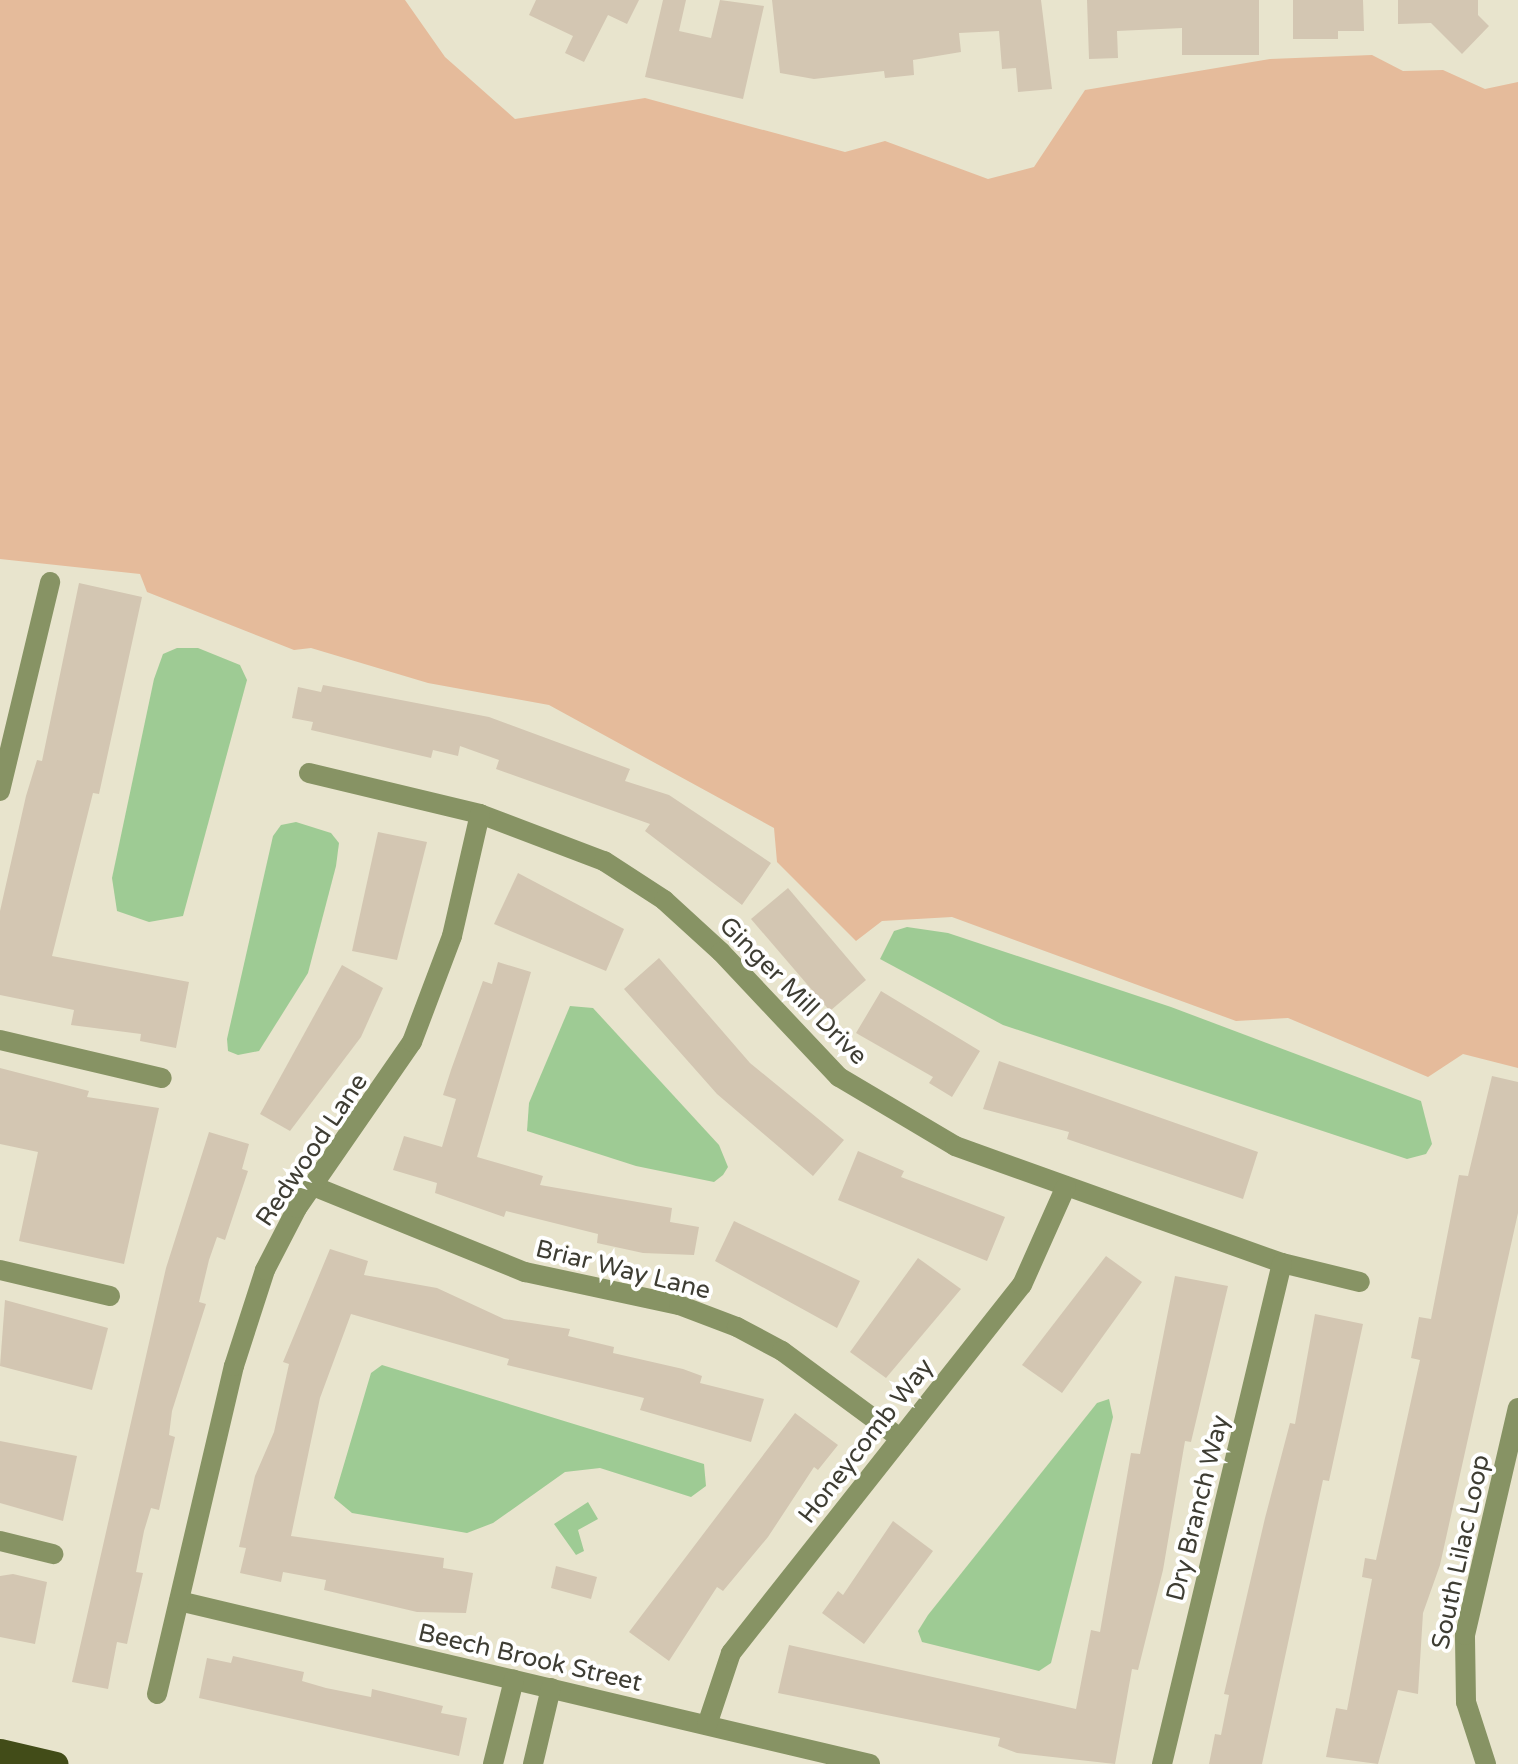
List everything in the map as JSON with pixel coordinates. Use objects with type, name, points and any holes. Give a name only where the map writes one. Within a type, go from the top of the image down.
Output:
[{"type":"main road","points":[[0,1751],[56,1764]]},
{"type":"street","points":[[0,791],[50,582]]},
{"type":"street","name":"Ginger Mill Drive","points":[[309,773],[480,814],[604,861],[664,900],[840,1077],[896,1114],[956,1146],[1282,1263],[1360,1282]]},
{"type":"street","name":"Redwood Lane","points":[[157,1694],[234,1366],[265,1270],[313,1186],[412,1042],[452,936],[480,814]]},
{"type":"street","points":[[0,1040],[162,1078]]},
{"type":"street","name":"Briar Way Lane","points":[[313,1186],[524,1272],[679,1306],[737,1328],[782,1350],[900,1438]]},
{"type":"street","name":"Honeycomb Way","points":[[706,1726],[731,1653],[1022,1285],[1066,1186]]},
{"type":"street","name":"Dry Branch Way","points":[[1162,1764],[1282,1263]]},
{"type":"street","points":[[0,1270],[110,1296]]},
{"type":"street","name":"South Lilac Loop","points":[[1486,1764],[1466,1702],[1465,1635],[1518,1408]]},
{"type":"street","points":[[0,1541],[52,1554]]},
{"type":"street","name":"Beech Brook Street","points":[[179,1601],[870,1764]]},
{"type":"street","points":[[494,1764],[514,1680]]},
{"type":"street","points":[[532,1764],[551,1688]]},
{"type":"shaded area","points":[[0,0],[405,0],[445,57],[515,119],[645,98],[845,152],[885,141],[988,179],[1034,167],[1085,90],[1270,59],[1372,55],[1403,71],[1443,70],[1485,89],[1518,82],[1518,1068],[1463,1054],[1428,1077],[1288,1018],[1236,1021],[952,917],[882,921],[856,941],[777,862],[774,828],[549,705],[428,683],[311,648],[294,650],[147,592],[140,574],[0,559]]},
{"type":"shaded area","points":[[177,648],[198,648],[240,665],[247,680],[183,916],[149,922],[117,911],[112,878],[154,679],[163,654]]},
{"type":"shaded area","points":[[296,822],[331,833],[339,843],[336,866],[308,973],[259,1051],[238,1055],[228,1051],[227,1039],[273,836],[281,825]]},
{"type":"shaded area","points":[[907,927],[948,933],[1171,1007],[1421,1101],[1432,1144],[1426,1154],[1407,1159],[1003,1025],[880,959],[894,931]]},
{"type":"shaded area","points":[[570,1006],[593,1008],[719,1145],[728,1167],[723,1175],[714,1182],[636,1166],[527,1131],[529,1103]]},
{"type":"shaded area","points":[[382,1365],[704,1464],[706,1486],[691,1497],[600,1468],[565,1472],[493,1523],[467,1533],[352,1513],[334,1498],[371,1373]]},
{"type":"shaded area","points":[[1109,1399],[1113,1417],[1051,1663],[1039,1671],[922,1642],[918,1631],[928,1615],[1097,1403]]},
{"type":"shaded area","points":[[588,1502],[598,1519],[578,1530],[584,1551],[576,1555],[554,1524]]},
{"type":"building","points":[[536,0],[639,0],[627,24],[608,15],[584,62],[565,53],[573,36],[529,15]]},
{"type":"building","points":[[663,0],[686,0],[679,31],[711,38],[720,0],[764,6],[743,99],[645,77]]},
{"type":"building","points":[[772,0],[1041,0],[1052,89],[1018,92],[1016,68],[1002,69],[999,31],[959,33],[961,52],[913,60],[914,75],[885,78],[884,71],[814,79],[780,73]]},
{"type":"building","points":[[1087,0],[1259,0],[1259,55],[1182,55],[1182,28],[1117,31],[1118,58],[1089,59]]},
{"type":"building","points":[[1293,0],[1363,0],[1364,31],[1338,31],[1338,39],[1293,39]]},
{"type":"building","points":[[1398,0],[1478,0],[1478,15],[1489,26],[1462,54],[1431,23],[1398,24]]},
{"type":"building","points":[[79,583],[142,597],[99,794],[93,793],[52,956],[189,982],[176,1048],[140,1041],[141,1034],[71,1025],[74,1010],[0,995],[0,911],[26,796],[37,760],[42,761]]},
{"type":"building","points":[[323,685],[489,717],[630,769],[625,781],[669,795],[771,863],[742,905],[645,831],[650,824],[496,769],[499,760],[460,746],[458,756],[433,750],[431,758],[311,730],[313,722],[292,718],[298,687],[321,692]]},
{"type":"building","points":[[378,832],[427,842],[397,960],[352,951]]},
{"type":"building","points":[[518,873],[624,929],[606,971],[494,924]]},
{"type":"building","points":[[788,888],[866,980],[830,1011],[751,919]]},
{"type":"building","points":[[659,958],[750,1063],[844,1140],[813,1176],[717,1094],[624,989]]},
{"type":"building","points":[[498,962],[531,972],[477,1157],[543,1176],[540,1185],[672,1208],[670,1222],[699,1227],[694,1255],[643,1253],[597,1243],[598,1234],[506,1211],[504,1217],[435,1193],[437,1183],[393,1170],[404,1136],[442,1147],[456,1099],[443,1095],[483,981],[492,984]]},
{"type":"building","points":[[342,965],[383,988],[361,1037],[290,1131],[260,1114]]},
{"type":"building","points":[[881,991],[980,1051],[952,1097],[929,1083],[933,1077],[856,1033]]},
{"type":"building","points":[[999,1061],[1258,1152],[1243,1199],[1067,1139],[1069,1132],[983,1109]]},
{"type":"building","points":[[0,1068],[89,1091],[87,1097],[159,1108],[124,1264],[19,1241],[38,1152],[0,1144]]},
{"type":"building","points":[[1492,1076],[1518,1082],[1518,1213],[1440,1565],[1423,1613],[1418,1694],[1398,1690],[1378,1764],[1326,1757],[1336,1708],[1347,1710],[1372,1579],[1362,1577],[1365,1558],[1376,1560],[1420,1360],[1411,1358],[1419,1317],[1431,1319],[1459,1175],[1468,1176]]},
{"type":"building","points":[[209,1132],[249,1144],[242,1169],[248,1171],[225,1240],[217,1237],[209,1260],[199,1302],[206,1304],[172,1411],[169,1435],[175,1437],[159,1510],[151,1508],[144,1531],[136,1572],[143,1573],[127,1644],[117,1642],[108,1689],[72,1682],[166,1268]]},
{"type":"building","points":[[858,1151],[904,1171],[901,1177],[1005,1217],[987,1261],[838,1200]]},
{"type":"building","points":[[734,1221],[860,1281],[837,1328],[715,1261]]},
{"type":"building","points":[[330,1249],[368,1261],[364,1275],[437,1288],[504,1319],[570,1329],[568,1336],[614,1347],[613,1353],[683,1369],[702,1376],[700,1383],[764,1399],[751,1442],[640,1410],[644,1398],[507,1365],[509,1359],[351,1314],[320,1398],[291,1536],[444,1558],[443,1568],[473,1573],[466,1613],[417,1612],[324,1590],[326,1580],[283,1572],[281,1582],[240,1573],[246,1548],[239,1547],[255,1476],[274,1432],[289,1364],[283,1362]]},
{"type":"building","points":[[1106,1256],[1142,1282],[1062,1393],[1022,1365]]},
{"type":"building","points":[[918,1258],[961,1289],[886,1378],[850,1352]]},
{"type":"building","points":[[1175,1276],[1228,1286],[1191,1442],[1185,1441],[1163,1570],[1138,1670],[1132,1669],[1115,1764],[1017,1753],[998,1746],[1000,1738],[778,1693],[789,1645],[1076,1709],[1091,1630],[1100,1632],[1131,1453],[1140,1454]]},
{"type":"building","points":[[5,1300],[108,1328],[92,1390],[0,1366]]},
{"type":"building","points":[[1315,1314],[1363,1324],[1329,1481],[1323,1480],[1262,1764],[1209,1764],[1215,1734],[1221,1735],[1229,1695],[1224,1694],[1265,1518],[1290,1423],[1295,1424]]},
{"type":"building","points":[[795,1413],[838,1445],[818,1470],[814,1467],[768,1537],[723,1591],[717,1587],[669,1661],[629,1632]]},
{"type":"building","points":[[0,1441],[77,1456],[63,1521],[0,1503]]},
{"type":"building","points":[[893,1521],[933,1551],[864,1644],[822,1613],[838,1591],[843,1595]]},
{"type":"building","points":[[556,1566],[597,1577],[591,1599],[551,1588]]},
{"type":"building","points":[[13,1574],[47,1582],[35,1644],[0,1637],[0,1576]]},
{"type":"building","points":[[233,1656],[304,1672],[302,1681],[326,1688],[371,1697],[372,1689],[443,1706],[441,1713],[467,1718],[459,1756],[199,1698],[207,1658],[231,1663]]}]
